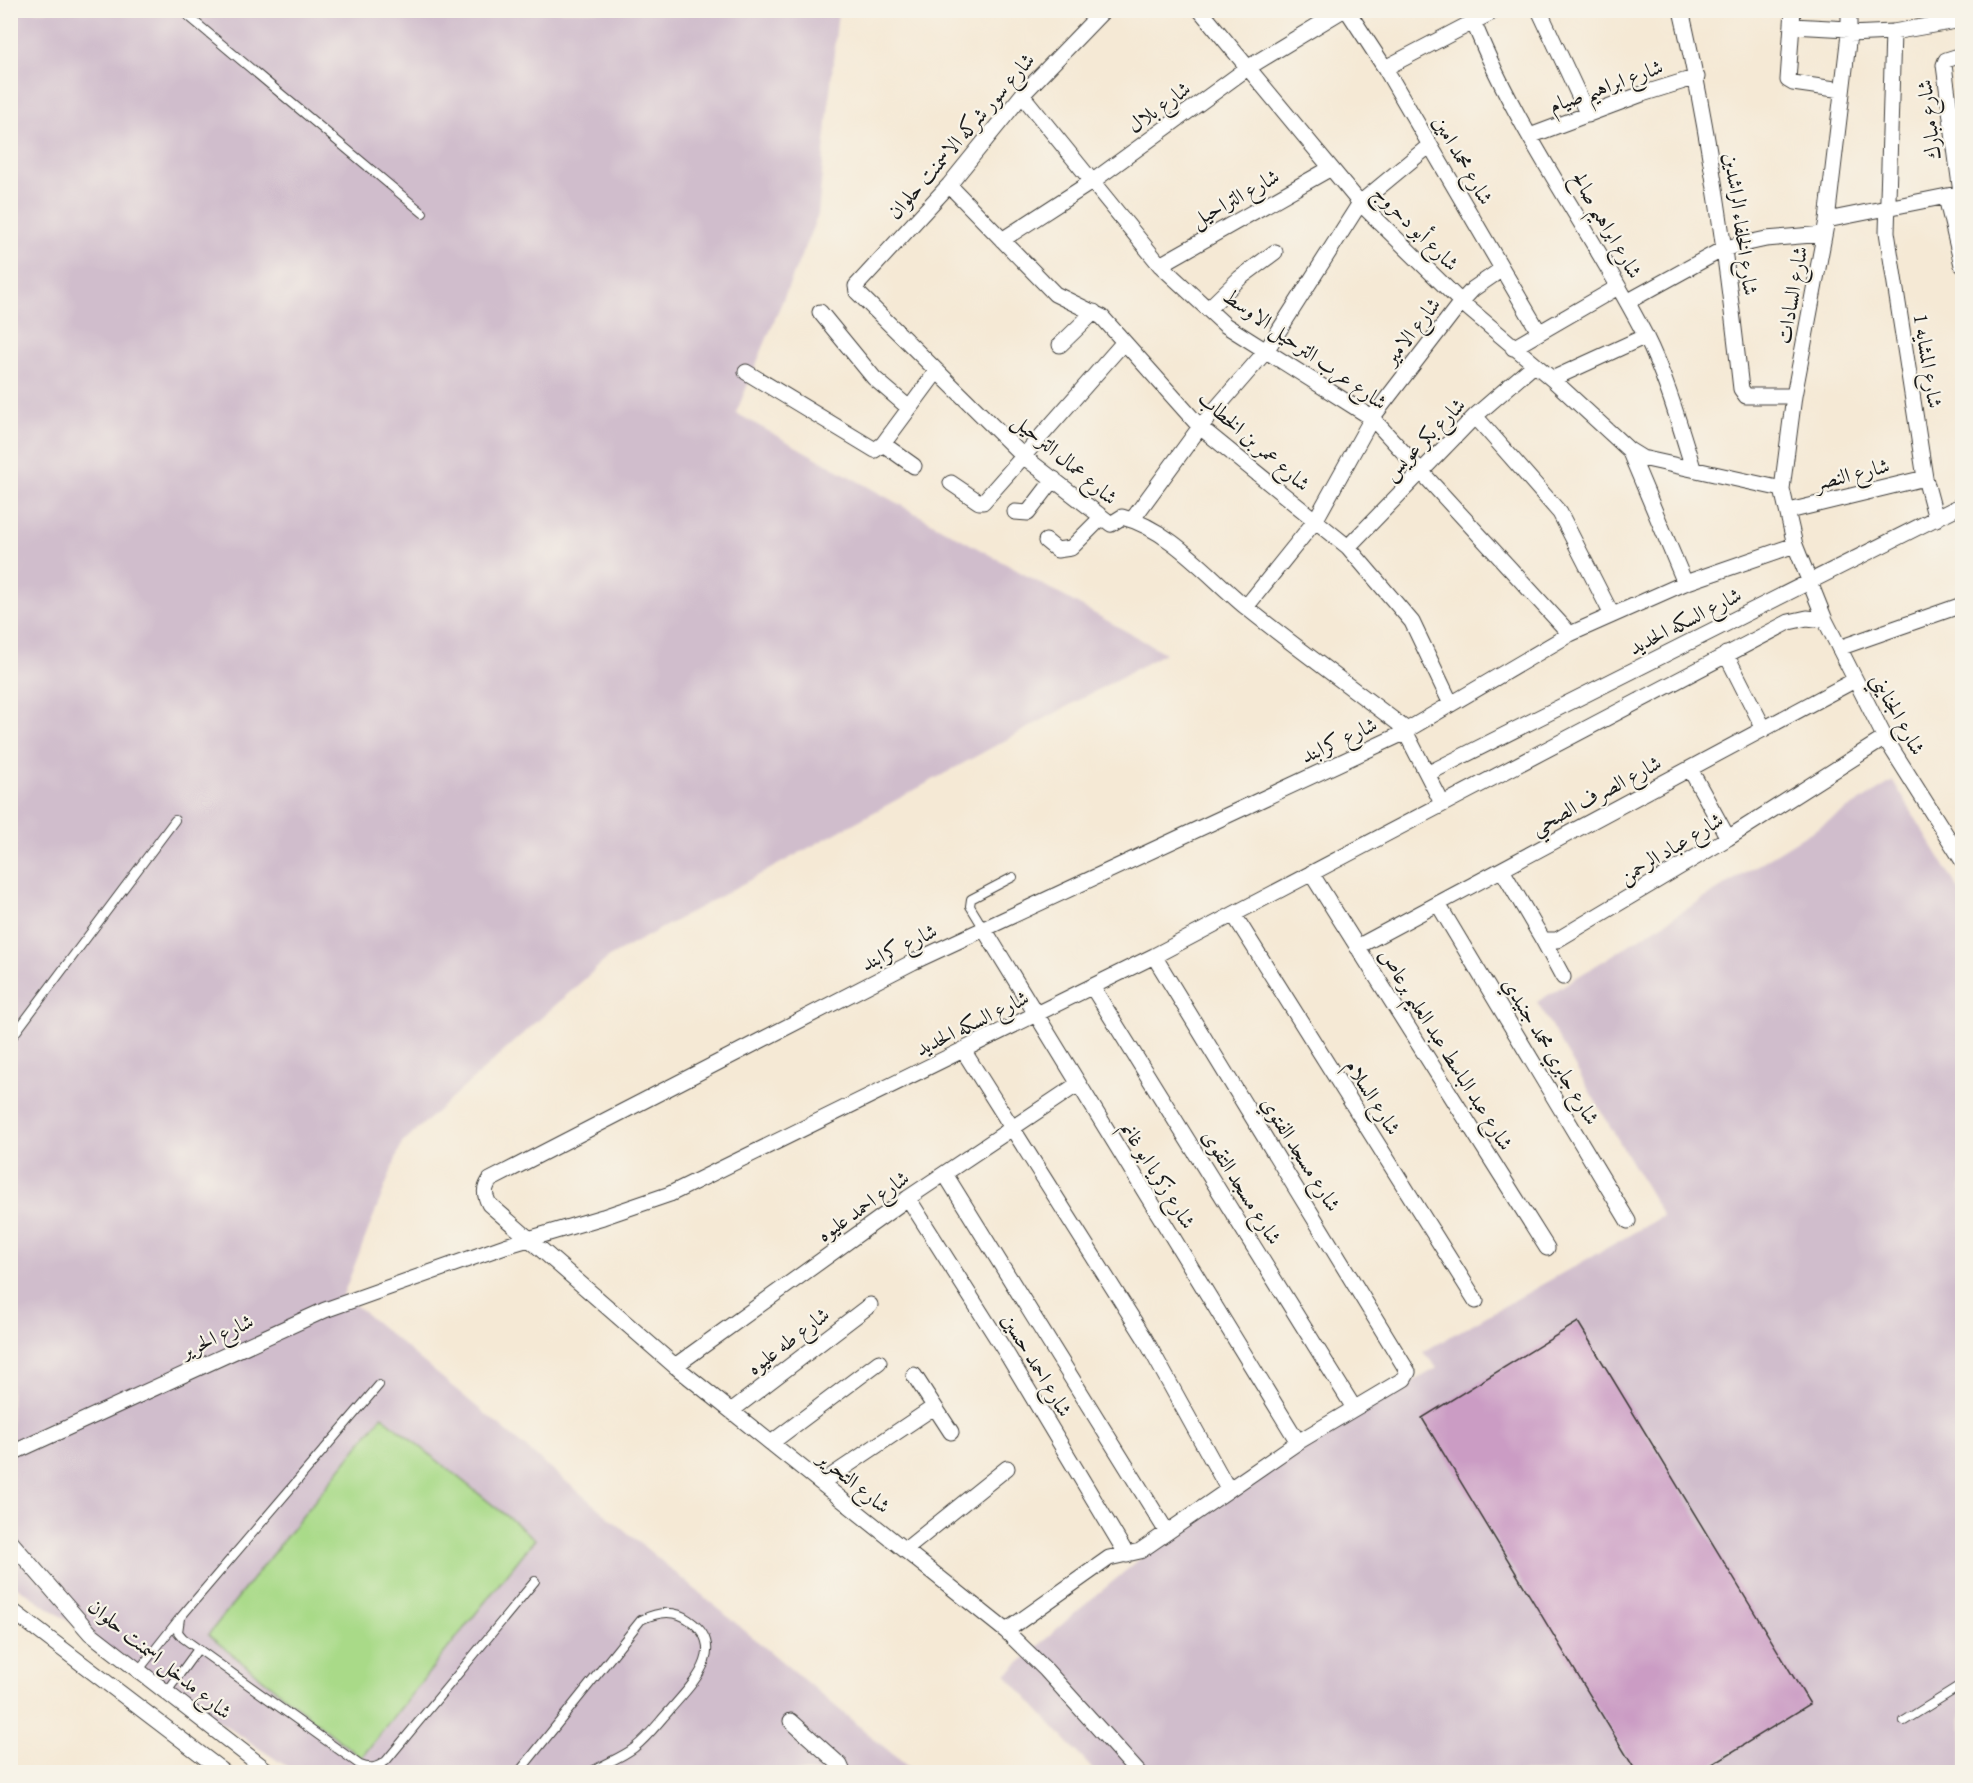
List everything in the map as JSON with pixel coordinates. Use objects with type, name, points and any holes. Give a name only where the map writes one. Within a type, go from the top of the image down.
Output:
[{"type":"street","name":"شارع سور شركه الاسمنت حلوان","points":[[857,292],[856,286],[949,185],[1022,95],[1104,10]]},
{"type":"street","name":"شارع أبو دحروج","points":[[1200,10],[1360,203],[1461,302],[1552,379],[1629,450],[1642,458],[1782,489]]},
{"type":"street","name":"شارع بلال","points":[[1002,240],[1093,181],[1249,67],[1345,10]]},
{"type":"street","name":"شارع محمد امين","points":[[1345,10],[1385,68],[1539,332]]},
{"type":"street","points":[[1385,68],[1471,17],[1496,10]]},
{"type":"street","points":[[1539,10],[1588,115]]},
{"type":"street","name":"شارع الخلفاء الراشدين","points":[[1681,10],[1697,77],[1725,248],[1743,393],[1751,396],[1794,396]]},
{"type":"street","points":[[1793,10],[1788,80],[1793,83],[1842,90]]},
{"type":"street","name":"شارع السادات","points":[[1810,582],[1795,545],[1789,511],[1782,489],[1794,396],[1826,227],[1849,31],[1849,10]]},
{"type":"street","name":"شارع ابراهيم صالح","points":[[1471,17],[1530,136],[1646,336],[1662,373],[1693,468]]},
{"type":"street","points":[[1792,26],[1893,32],[1962,20]]},
{"type":"street","name":"شارع المشايه 1","points":[[1893,32],[1889,245],[1925,478],[1936,519]]},
{"type":"street","name":"شارع مبارك","points":[[1956,194],[1944,65],[1946,60],[1962,55]]},
{"type":"street","name":"شارع ابراهيم صيام","points":[[1530,136],[1642,94],[1697,77]]},
{"type":"street","name":"شارع عرب الترحيل الاوسط","points":[[1022,95],[1160,265],[1225,325],[1372,418],[1422,469],[1570,634]]},
{"type":"street","points":[[1132,520],[1200,427],[1266,351],[1360,203],[1430,146]]},
{"type":"street","name":"شارع التراحيل","points":[[1160,265],[1332,168]]},
{"type":"street","name":"شارع عمر بن الخطاب","points":[[949,185],[1055,294],[1094,312],[1125,342],[1200,427],[1348,547],[1412,622],[1451,704]]},
{"type":"street","points":[[1627,302],[1725,248],[1826,227],[1889,208],[1956,194],[1962,265]]},
{"type":"street","points":[[1208,309],[1240,279],[1275,252]]},
{"type":"street","name":"شارع الامير","points":[[1246,607],[1315,521],[1372,418],[1461,302],[1473,290],[1502,269]]},
{"type":"street","points":[[1513,348],[1618,286]]},
{"type":"street","name":"شارع عمال الترحيل","points":[[857,292],[1023,456],[1112,524],[1122,517],[1132,520],[1178,546],[1246,607],[1407,731]]},
{"type":"street","points":[[820,312],[874,378],[909,408]]},
{"type":"street","points":[[1060,345],[1094,312]]},
{"type":"street","points":[[1552,379],[1646,336]]},
{"type":"street","points":[[951,483],[981,503],[1125,342]]},
{"type":"street","name":"شارع بكر عويس","points":[[1348,547],[1475,416],[1534,365]]},
{"type":"street","points":[[746,372],[872,450],[879,449],[937,371]]},
{"type":"street","points":[[1475,416],[1560,513],[1612,615]]},
{"type":"street","points":[[883,444],[914,466]]},
{"type":"street","name":"شارع أبو دحروج","points":[[1629,450],[1686,583]]},
{"type":"street","name":"شارع النصر","points":[[1789,511],[1925,478]]},
{"type":"street","points":[[1015,512],[1028,513],[1054,479]]},
{"type":"street","name":"شارع السكه الحديد","points":[[1427,774],[1962,505]]},
{"type":"street","points":[[1046,541],[1057,550],[1071,548],[1102,517]]},
{"type":"street","name":"شارع السكه الحديد","points":[[1407,731],[1570,634],[1686,583],[1795,545]]},
{"type":"street","name":"شارع الجنايني","points":[[1810,582],[1825,620],[1886,738],[1962,860]]},
{"type":"street","points":[[1839,648],[1962,605]]},
{"type":"street","name":"شارع السكه الحديد","points":[[506,1246],[670,1194],[1093,988],[1789,622],[1807,618],[1825,620]]},
{"type":"street","points":[[1726,654],[1764,729]]},
{"type":"street","name":"شارع الصرف الصحي","points":[[1358,947],[1855,680]]},
{"type":"street","points":[[1407,731],[1442,803]]},
{"type":"street","name":"شارع كرابند","points":[[529,1240],[489,1204],[484,1196],[489,1180],[913,962],[1407,731]]},
{"type":"street","name":"شارع عباد الرحمن","points":[[1543,940],[1557,940],[1728,838],[1886,738]]},
{"type":"street","points":[[1690,769],[1728,838]]},
{"type":"street","points":[[1502,870],[1563,976]]},
{"type":"street","name":"شارع عبد الباسط عبد العليم برعاص","points":[[1311,873],[1547,1248]]},
{"type":"street","name":"شارع جابري محمد جنيدي","points":[[1438,904],[1628,1221]]},
{"type":"street","name":"شارع السلام","points":[[1234,915],[1476,1301]]},
{"type":"street","name":"شارع زكريا ابو غانم","points":[[984,929],[1298,1442]]},
{"type":"street","name":"شارع مسجد الفتوي","points":[[1154,956],[1407,1367],[1406,1376],[1354,1408]]},
{"type":"street","name":"شارع مسجد التقوى","points":[[1093,988],[1354,1408]]},
{"type":"street","points":[[963,1050],[1144,1337],[1228,1489]]},
{"type":"street","name":"شارع احمد عليوه","points":[[675,1366],[908,1198],[1078,1084]]},
{"type":"street","points":[[945,1173],[1167,1532]]},
{"type":"street","name":"شارع احمد حسين","points":[[908,1198],[1005,1352],[1127,1555]]},
{"type":"street","name":"شارع التحرير","points":[[529,1240],[675,1366],[1006,1631],[1047,1670],[1138,1773]]},
{"type":"street","name":"شارع الحرير","points":[[10,1455],[325,1310],[506,1246]]},
{"type":"street","name":"شارع طه عليوه","points":[[731,1411],[870,1305]]},
{"type":"street","points":[[771,1443],[879,1362]]},
{"type":"street","points":[[914,1375],[951,1432]]},
{"type":"street","points":[[821,1483],[934,1407]]},
{"type":"street","points":[[1006,1631],[1109,1558],[1140,1551],[1298,1442],[1354,1408]]},
{"type":"street","points":[[905,1550],[1007,1468]]},
{"type":"street","name":"شارع مدخل اسمنت حلوان","points":[[10,1541],[75,1619],[138,1672],[269,1773]]},
{"type":"street","points":[[10,1609],[224,1773]]},
{"type":"street","points":[[791,1720],[840,1765],[843,1773]]},
{"type":"lane","points":[[180,10],[423,213]]},
{"type":"lane","points":[[10,1040],[175,820]]},
{"type":"lane","points":[[984,929],[970,906],[971,899],[1013,877]]},
{"type":"lane","points":[[138,1672],[180,1618],[379,1385]]},
{"type":"lane","points":[[180,1618],[178,1632],[198,1649],[360,1765],[369,1768],[378,1767],[386,1761],[535,1581]]},
{"type":"lane","points":[[519,1773],[641,1620],[664,1612],[688,1619],[697,1627],[705,1643],[706,1662],[702,1673],[634,1748],[591,1773]]},
{"type":"lane","points":[[166,1693],[198,1649]]},
{"type":"lane","points":[[1904,1721],[1962,1684]]},
{"type":"shaded area","points":[[10,11],[838,11],[818,215],[736,413],[1165,653],[609,957],[402,1143],[343,1295],[914,1772],[295,1772],[11,1583]]},
{"type":"shaded area","points":[[1893,781],[1962,895],[1962,1772],[1095,1772],[1006,1675],[1068,1619],[1227,1486],[1437,1368],[1423,1352],[1663,1216],[1537,1002]]},
{"type":"green space","points":[[382,1416],[535,1539],[361,1758],[208,1635]]},
{"type":"building","points":[[1578,1322],[1810,1704],[1698,1773],[1637,1773],[1422,1418]]}]
